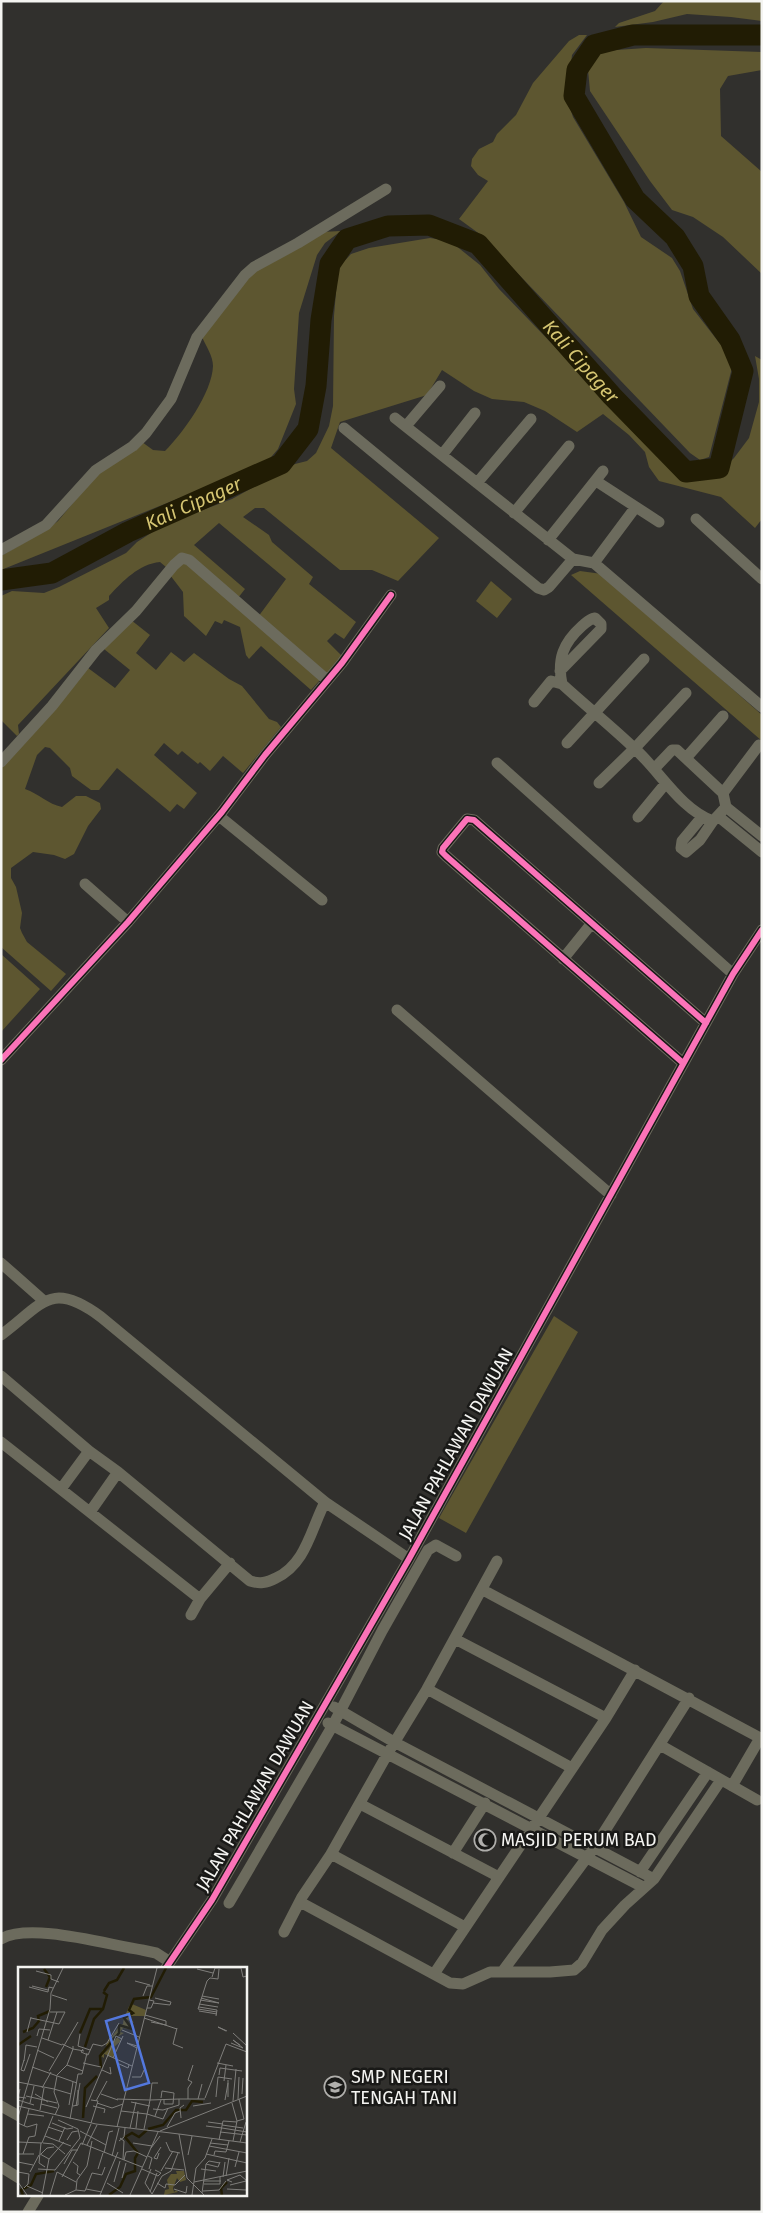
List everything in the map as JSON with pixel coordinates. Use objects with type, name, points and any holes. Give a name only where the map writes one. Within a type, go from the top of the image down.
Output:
[{"type":"street","points":[[1,550],[46,525],[96,470],[133,446],[146,433],[171,399],[197,337],[245,275],[254,267],[386,189]]},
{"type":"street","points":[[406,426],[440,386]]},
{"type":"street","points":[[442,455],[475,413]]},
{"type":"street","points":[[395,418],[573,559],[594,563],[762,707]]},
{"type":"street","points":[[477,483],[531,419]]},
{"type":"street","points":[[344,428],[538,588],[544,590],[549,587],[573,559]]},
{"type":"street","points":[[514,513],[568,446]]},
{"type":"street","points":[[548,540],[603,471]]},
{"type":"street","points":[[596,481],[659,522]]},
{"type":"street","points":[[594,563],[635,508]]},
{"type":"street","points":[[696,519],[762,579]]},
{"type":"street","points":[[1,762],[52,706],[96,650],[136,611],[182,558],[189,560],[327,680]]},
{"type":"street","points":[[1,1060],[128,922],[219,816],[265,755],[359,641],[391,596]]},
{"type":"street","points":[[567,743],[644,659]]},
{"type":"street","points":[[560,671],[562,684]]},
{"type":"street","points":[[534,702],[551,681],[562,684],[635,748],[666,784],[715,815],[758,836],[762,852]]},
{"type":"street","points":[[599,783],[635,748],[686,693]]},
{"type":"street","points":[[686,758],[723,716]]},
{"type":"street","points":[[715,815],[723,793],[759,745]]},
{"type":"street","points":[[654,769],[672,750],[678,750],[723,793]]},
{"type":"street","points":[[498,763],[733,974]]},
{"type":"street","points":[[638,817],[666,784]]},
{"type":"street","points":[[219,816],[322,900]]},
{"type":"street","points":[[683,1064],[444,854],[443,848],[467,819],[474,820],[706,1023]]},
{"type":"street","points":[[85,884],[128,922]]},
{"type":"street","points":[[563,959],[592,923]]},
{"type":"street","name":"JALAN PAHLAWAN DAWUAN","points":[[168,1965],[212,1900],[318,1718],[409,1559],[733,974],[762,930]]},
{"type":"street","points":[[398,1010],[611,1195]]},
{"type":"street","points":[[1,1263],[44,1301]]},
{"type":"street","points":[[1,1335],[26,1313],[44,1301],[68,1299],[88,1308],[325,1502],[409,1559]]},
{"type":"street","points":[[1,1376],[89,1451],[118,1472],[230,1563],[244,1577],[255,1583],[262,1584],[283,1575],[297,1563],[325,1502]]},
{"type":"street","points":[[1,1442],[200,1599]]},
{"type":"street","points":[[61,1489],[89,1451]]},
{"type":"street","points":[[90,1512],[118,1472]]},
{"type":"street","points":[[229,1903],[333,1725],[382,1631],[428,1550],[436,1545],[456,1556]]},
{"type":"street","points":[[284,1932],[300,1902],[360,1804],[394,1742],[427,1689],[483,1590],[497,1561]]},
{"type":"street","points":[[191,1615],[200,1599],[230,1563]]},
{"type":"street","points":[[483,1590],[761,1738],[732,1786]]},
{"type":"street","points":[[455,1639],[606,1718]]},
{"type":"street","points":[[434,1974],[540,1818],[606,1718],[635,1670]]},
{"type":"street","points":[[427,1689],[572,1768]]},
{"type":"street","points":[[502,1972],[590,1853],[689,1698]]},
{"type":"street","points":[[326,1703],[394,1742],[540,1818],[643,1887]]},
{"type":"street","points":[[318,1718],[533,1828],[654,1879]]},
{"type":"street","points":[[660,1745],[757,1800]]},
{"type":"street","points":[[640,1872],[708,1772]]},
{"type":"street","points":[[300,1902],[434,1974],[457,1984],[463,1984],[484,1973],[567,1972],[574,1970],[582,1963],[602,1930],[643,1887],[654,1879],[721,1780]]},
{"type":"street","points":[[453,1853],[485,1803]]},
{"type":"street","points":[[360,1804],[499,1877]]},
{"type":"street","points":[[331,1854],[465,1927]]},
{"type":"street","points":[[1,1938],[7,1935],[38,1932],[156,1953],[168,1965]]},
{"type":"street","points":[[1,2106],[18,2115]]},
{"type":"street","points":[[1,2167],[18,2177]]},
{"type":"street","points":[[28,2212],[38,2196]]},
{"type":"shaded area","points":[[664,1],[762,1],[762,21],[687,14],[653,22],[615,27],[619,23],[655,11]]},
{"type":"shaded area","points":[[579,35],[587,35],[572,55],[567,99],[573,117],[624,202],[641,237],[672,258],[680,271],[693,309],[728,354],[733,364],[709,457],[700,460],[690,453],[481,235],[459,219],[488,181],[478,175],[471,166],[472,159],[479,149],[493,142],[497,134],[516,115],[533,83],[569,41]]},
{"type":"shaded area","points":[[646,48],[762,52],[762,70],[728,76],[720,89],[721,136],[762,172],[762,274],[723,237],[693,217],[672,210],[650,181],[590,91],[588,70],[591,58],[601,51]]},
{"type":"shaded area","points":[[341,231],[325,243],[317,255],[299,313],[294,389],[296,404],[278,449],[266,463],[240,477],[177,499],[1,570],[1,556],[58,521],[98,473],[142,442],[153,450],[165,451],[172,443],[188,423],[208,388],[213,366],[209,351],[202,337],[243,282],[258,269],[321,232]]},
{"type":"shaded area","points":[[430,238],[450,241],[480,265],[499,289],[559,351],[683,473],[689,475],[718,474],[734,458],[749,438],[759,402],[759,379],[755,356],[762,360],[762,519],[755,528],[721,497],[659,481],[649,467],[645,452],[629,435],[603,414],[577,432],[545,411],[524,402],[492,399],[474,391],[442,370],[427,395],[340,422],[331,448],[439,538],[398,581],[372,570],[340,570],[264,508],[255,508],[243,517],[269,535],[272,542],[313,577],[309,584],[356,622],[344,639],[335,633],[327,641],[342,656],[327,675],[258,617],[286,579],[219,523],[194,545],[245,589],[238,598],[186,554],[166,567],[160,562],[152,563],[138,570],[114,590],[109,596],[109,600],[96,608],[109,628],[18,725],[19,734],[17,736],[1,720],[1,596],[12,591],[44,593],[59,587],[126,553],[137,542],[165,524],[232,499],[295,464],[307,461],[316,453],[329,426],[333,406],[334,316],[338,268],[351,254],[369,248]]},
{"type":"shaded area","points":[[185,561],[320,680],[311,690],[261,646],[249,659],[246,655],[240,627],[224,620],[222,624],[215,621],[206,636],[184,616],[183,592],[170,575]]},
{"type":"shaded area","points":[[580,571],[602,574],[762,715],[762,741],[571,575]]},
{"type":"shaded area","points":[[491,581],[512,599],[497,618],[476,601]]},
{"type":"shaded area","points":[[131,620],[150,635],[136,653],[156,670],[171,652],[184,662],[194,653],[229,679],[242,686],[269,719],[277,722],[281,727],[243,773],[223,756],[210,771],[200,762],[198,764],[182,751],[178,755],[164,743],[154,755],[197,793],[184,809],[177,804],[170,812],[117,768],[99,790],[91,790],[72,776],[70,768],[50,748],[45,747],[37,755],[25,789],[52,804],[62,807],[76,796],[86,796],[100,803],[101,809],[88,826],[74,854],[65,859],[54,855],[33,852],[11,868],[11,878],[16,887],[22,913],[20,928],[22,933],[27,942],[66,974],[51,991],[1,947],[1,768],[88,668],[115,688],[130,670],[104,649]]},
{"type":"shaded area","points":[[1,954],[40,989],[1,1032]]},
{"type":"shaded area","points":[[554,1316],[578,1332],[466,1533],[439,1518]]},
{"type":"waterway","name":"Kali Cipager","points":[[1,580],[52,573],[128,532],[281,464],[308,429],[316,386],[321,320],[330,264],[347,239],[388,226],[429,225],[478,244],[612,396],[686,472],[719,468],[743,371],[730,340],[699,296],[693,266],[675,237],[635,199],[574,96],[577,70],[594,45],[633,35],[762,35]]},
{"type":"cycle path","points":[[1,1060],[128,922],[222,812],[265,755],[342,663],[391,595]]},
{"type":"cycle path","points":[[683,1063],[446,856],[442,852],[443,848],[467,819],[474,820],[706,1023]]},
{"type":"cycle path","points":[[167,1967],[212,1900],[409,1559],[733,974],[762,930]]},
{"type":"place","name":"MASJID PERUM BAD","points":[[485,1840]]},
{"type":"place","name":"SMP NEGERI TENGAH TANI","points":[[335,2087]]}]
